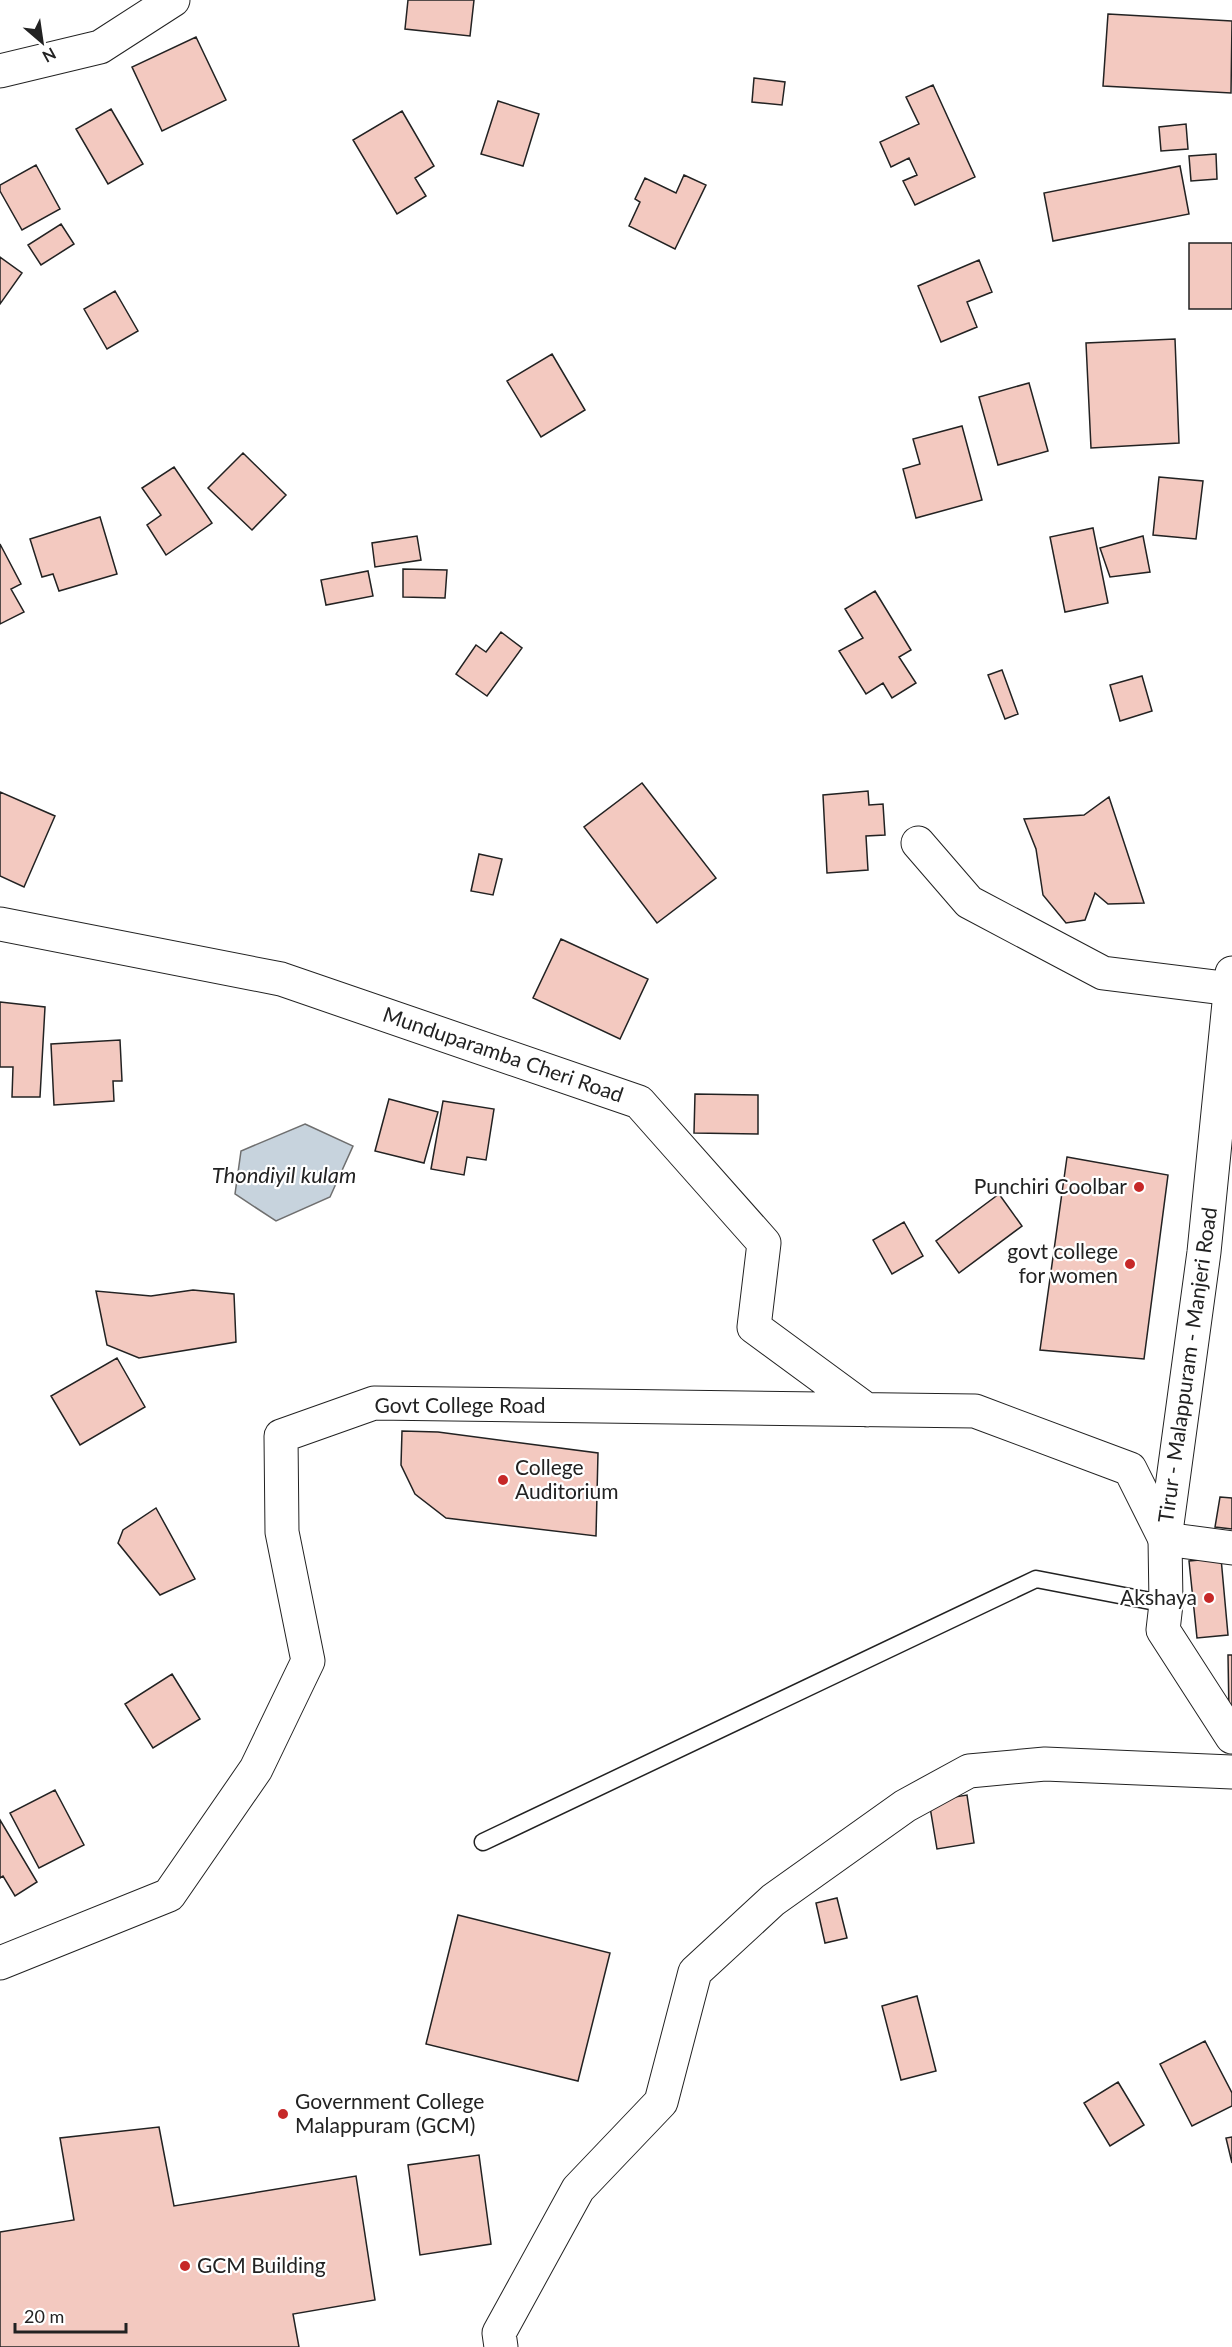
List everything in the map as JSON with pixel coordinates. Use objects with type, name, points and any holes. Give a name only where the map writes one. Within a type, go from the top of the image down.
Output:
[{"type":"street","points":[[0,71],[100,47],[173,0]]},
{"type":"street","points":[[918,843],[969,902],[1103,973],[1231,981]]},
{"type":"street","name":"Munduparamba Cheri Road","points":[[0,924],[281,979],[639,1102],[765,1243],[754,1327],[867,1410]]},
{"type":"street","name":"Tirur - Malappuram - Manjeri Road","points":[[1231,981],[1204,1252],[1165,1539],[1166,1604],[1163,1630],[1232,1737]]},
{"type":"street","name":"Govt College Road","points":[[0,1963],[169,1894],[256,1769],[308,1661],[282,1532],[281,1436],[374,1403],[975,1411],[1130,1469],[1165,1539]]},
{"type":"street","points":[[1165,1539],[1232,1548]]},
{"type":"street","points":[[501,2347],[499,2333],[578,2189],[661,2102],[695,1972],[773,1900],[905,1806],[969,1771],[1045,1764],[1232,1772]]},
{"type":"lane","points":[[483,1842],[1036,1579],[1166,1604]]},
{"type":"water","name":"Thondiyil kulam","points":[[305,1124],[353,1146],[330,1197],[276,1221],[235,1194],[241,1151]]},
{"type":"building","points":[[408,0],[474,0],[470,36],[405,29]]},
{"type":"building","points":[[1108,14],[1232,21],[1231,93],[1103,86]]},
{"type":"building","points":[[196,37],[226,100],[162,131],[132,67]]},
{"type":"building","points":[[754,78],[785,82],[782,105],[752,102]]},
{"type":"building","points":[[933,85],[975,177],[915,205],[903,181],[917,175],[909,158],[891,167],[880,142],[919,124],[906,97]]},
{"type":"building","points":[[498,101],[539,114],[523,166],[481,154]]},
{"type":"building","points":[[111,109],[143,164],[108,184],[76,129]]},
{"type":"building","points":[[402,111],[434,166],[415,178],[426,196],[397,214],[353,140]]},
{"type":"building","points":[[1186,124],[1188,149],[1161,151],[1159,127]]},
{"type":"building","points":[[1216,154],[1217,179],[1191,181],[1189,156]]},
{"type":"building","points":[[36,165],[60,209],[22,230],[0,191],[0,185]]},
{"type":"building","points":[[1180,166],[1189,214],[1053,241],[1044,193]]},
{"type":"building","points":[[684,175],[706,185],[675,249],[629,226],[640,202],[635,199],[645,178],[676,193]]},
{"type":"building","points":[[61,224],[74,244],[41,265],[28,245]]},
{"type":"building","points":[[1189,243],[1232,243],[1232,309],[1189,309]]},
{"type":"building","points":[[0,257],[22,273],[0,304]]},
{"type":"building","points":[[979,260],[992,292],[967,302],[977,327],[941,342],[918,286]]},
{"type":"building","points":[[115,291],[138,331],[107,349],[84,309]]},
{"type":"building","points":[[1175,339],[1179,443],[1091,448],[1086,343]]},
{"type":"building","points":[[552,354],[585,410],[541,437],[507,381]]},
{"type":"building","points":[[1029,383],[1048,451],[998,465],[979,397]]},
{"type":"building","points":[[962,426],[982,500],[916,518],[903,469],[920,464],[913,439]]},
{"type":"building","points":[[243,453],[286,495],[252,530],[208,488]]},
{"type":"building","points":[[174,467],[212,523],[166,555],[147,525],[161,515],[142,488]]},
{"type":"building","points":[[1159,477],[1203,481],[1196,539],[1153,535]]},
{"type":"building","points":[[100,517],[117,574],[59,591],[53,574],[42,577],[30,539]]},
{"type":"building","points":[[1093,528],[1108,603],[1065,612],[1050,537]]},
{"type":"building","points":[[417,536],[421,560],[375,567],[372,543]]},
{"type":"building","points":[[1143,536],[1150,572],[1110,577],[1100,548]]},
{"type":"building","points":[[0,544],[21,584],[11,589],[24,612],[0,624]]},
{"type":"building","points":[[403,569],[447,570],[445,598],[403,597]]},
{"type":"building","points":[[368,571],[373,596],[326,605],[321,580]]},
{"type":"building","points":[[875,591],[911,650],[899,657],[916,683],[892,698],[883,683],[866,694],[839,651],[863,638],[845,609]]},
{"type":"building","points":[[501,632],[522,648],[487,696],[456,674],[476,645],[486,652]]},
{"type":"building","points":[[1002,670],[1018,714],[1005,719],[988,675]]},
{"type":"building","points":[[1142,676],[1152,711],[1120,721],[1110,685]]},
{"type":"building","points":[[642,783],[716,878],[657,923],[584,827]]},
{"type":"building","points":[[868,791],[869,805],[883,804],[885,835],[866,836],[868,870],[827,873],[823,795]]},
{"type":"building","points":[[0,792],[55,816],[24,887],[0,876]]},
{"type":"building","points":[[1109,797],[1144,903],[1108,904],[1095,893],[1085,920],[1066,923],[1043,895],[1036,849],[1024,819],[1084,815]]},
{"type":"building","points":[[479,854],[502,859],[493,895],[471,891]]},
{"type":"building","points":[[561,939],[648,979],[620,1039],[533,998]]},
{"type":"building","points":[[0,1002],[45,1007],[40,1097],[12,1097],[13,1067],[0,1067]]},
{"type":"building","points":[[120,1040],[122,1081],[113,1081],[114,1101],[54,1105],[51,1044]]},
{"type":"building","points":[[695,1094],[758,1095],[758,1134],[694,1133]]},
{"type":"building","points":[[389,1099],[438,1112],[424,1163],[375,1151]]},
{"type":"building","points":[[443,1101],[494,1109],[486,1160],[467,1157],[464,1175],[431,1169]]},
{"type":"building","points":[[1067,1157],[1168,1175],[1144,1359],[1040,1350]]},
{"type":"building","points":[[999,1194],[1022,1226],[959,1273],[936,1241]]},
{"type":"building","points":[[904,1222],[923,1256],[892,1274],[873,1240]]},
{"type":"building","points":[[193,1290],[234,1294],[236,1342],[139,1358],[107,1345],[96,1291],[151,1296]]},
{"type":"building","points":[[117,1358],[145,1407],[80,1445],[51,1396]]},
{"type":"building","name":"College Auditorium","points":[[402,1431],[438,1432],[598,1453],[596,1536],[446,1518],[415,1494],[401,1465]]},
{"type":"building","points":[[1220,1497],[1232,1498],[1232,1529],[1215,1527]]},
{"type":"building","points":[[156,1508],[195,1579],[160,1595],[118,1543],[123,1530]]},
{"type":"building","name":"Akshaya","points":[[1221,1558],[1228,1635],[1197,1638],[1189,1561]]},
{"type":"building","points":[[1228,1655],[1232,1655],[1232,1714],[1229,1714]]},
{"type":"building","points":[[172,1674],[200,1719],[153,1748],[125,1704]]},
{"type":"building","points":[[55,1790],[84,1845],[39,1868],[10,1813]]},
{"type":"building","points":[[967,1795],[974,1843],[937,1849],[929,1801]]},
{"type":"building","points":[[0,1820],[37,1882],[15,1896],[3,1876],[0,1878]]},
{"type":"building","points":[[837,1898],[847,1938],[825,1943],[816,1903]]},
{"type":"building","points":[[458,1915],[610,1953],[578,2081],[426,2044]]},
{"type":"building","points":[[917,1996],[936,2071],[901,2080],[882,2006]]},
{"type":"building","points":[[1205,2041],[1232,2093],[1232,2106],[1192,2126],[1160,2064]]},
{"type":"building","points":[[1118,2082],[1144,2125],[1110,2146],[1084,2103]]},
{"type":"building","name":"GCM Building","points":[[159,2127],[174,2206],[356,2176],[375,2300],[293,2314],[299,2347],[0,2347],[0,2232],[74,2220],[60,2138]]},
{"type":"building","points":[[1232,2137],[1232,2163],[1226,2138]]},
{"type":"building","points":[[479,2155],[491,2244],[420,2255],[408,2165]]},
{"type":"place","name":"Punchiri Coolbar","points":[[1139,1187]]},
{"type":"place","name":"govt college for women","points":[[1130,1264]]},
{"type":"place","name":"College Auditorium","points":[[503,1480]]},
{"type":"place","name":"Akshaya","points":[[1209,1598]]},
{"type":"place","name":"Government College Malappuram (GCM)","points":[[283,2114]]},
{"type":"place","name":"GCM Building","points":[[185,2266]]}]
